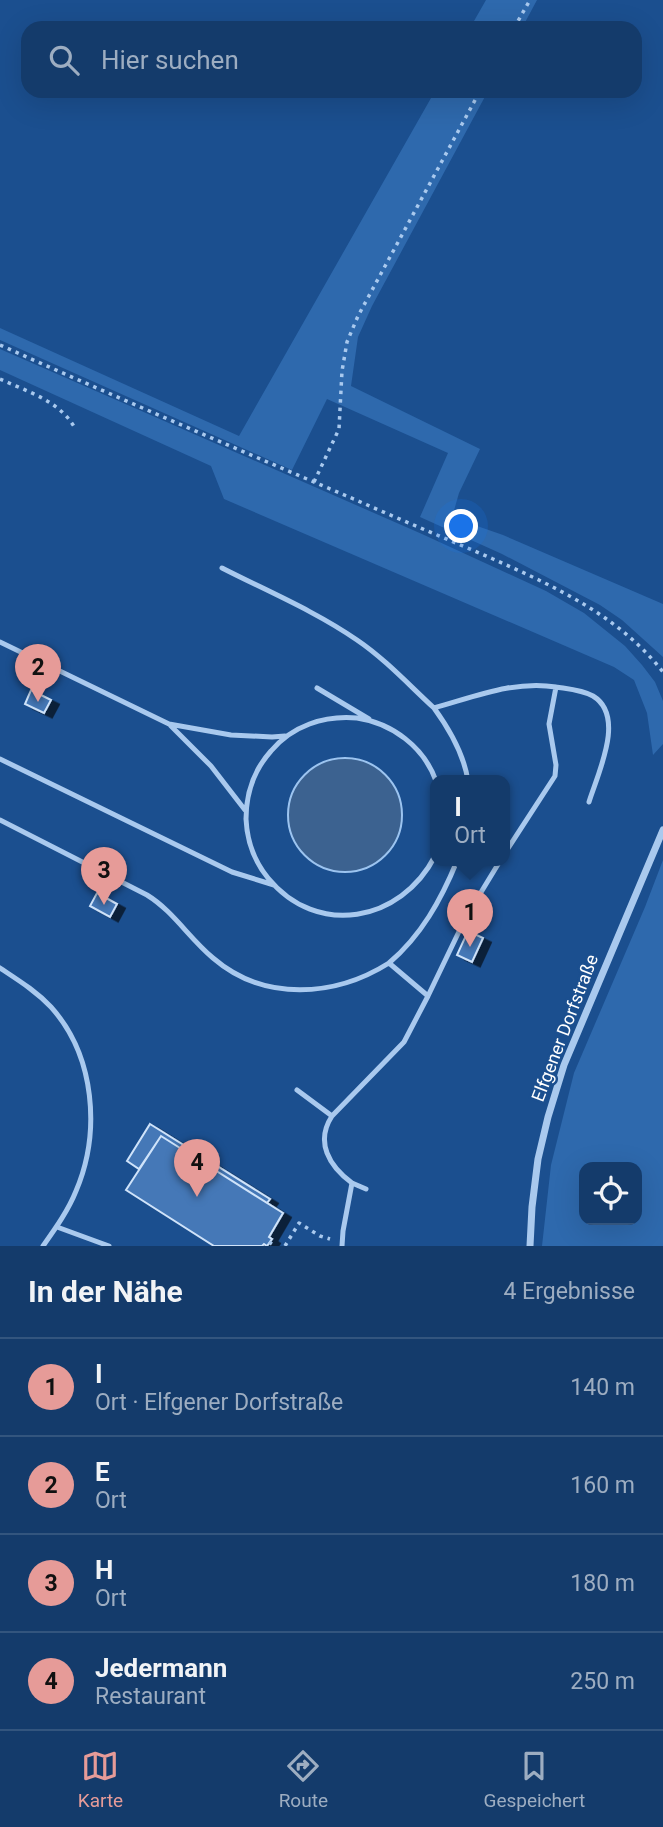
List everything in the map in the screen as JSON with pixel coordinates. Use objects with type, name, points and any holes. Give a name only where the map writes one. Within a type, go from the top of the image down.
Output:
[{"type":"street","name":"Elfgener Dorfstraße","points":[[530,1246],[540,1148],[564,1065],[663,830]]},
{"type":"lane","points":[[222,568],[328,622],[382,659],[434,708],[457,743],[466,775]]},
{"type":"lane","points":[[0,642],[169,724],[231,735],[287,736]]},
{"type":"lane","points":[[434,708],[517,686],[539,685],[590,694],[603,704],[610,729],[589,802]]},
{"type":"lane","points":[[510,845],[555,776],[556,765],[549,724],[556,687]]},
{"type":"lane","points":[[317,688],[404,737],[426,761],[433,775]]},
{"type":"lane","points":[[375,722],[352,718],[329,719],[300,728],[276,745],[252,782],[246,811],[253,851],[264,873],[286,896],[315,911],[331,914],[363,913],[394,902],[419,881],[430,864]]},
{"type":"lane","points":[[169,724],[200,754],[246,811]]},
{"type":"lane","points":[[0,759],[232,872],[274,885]]},
{"type":"lane","points":[[0,820],[147,895],[166,909],[213,959],[226,968],[254,983],[288,990],[334,987],[363,977],[389,963],[422,928],[455,866]]},
{"type":"lane","points":[[366,1189],[352,1183],[333,1166],[325,1146],[326,1127],[332,1116],[404,1042],[467,917],[497,866]]},
{"type":"lane","points":[[389,963],[428,996]]},
{"type":"lane","points":[[0,968],[36,993],[52,1008],[75,1044],[87,1078],[91,1114],[86,1156],[76,1192],[43,1246]]},
{"type":"lane","points":[[297,1090],[332,1116]]},
{"type":"lane","points":[[342,1244],[352,1183]]},
{"type":"lane","points":[[57,1227],[109,1246]]},
{"type":"path","points":[[518,21],[530,0]]},
{"type":"path","points":[[314,482],[339,429],[342,371],[347,342],[358,316],[476,98]]},
{"type":"path","points":[[0,345],[560,589],[604,615],[624,631],[663,672]]},
{"type":"path","points":[[0,379],[60,409],[76,430]]},
{"type":"path","points":[[285,1246],[299,1223],[324,1238],[342,1244]]},
{"type":"path","points":[[270,1242],[275,1246]]},
{"type":"shaded area","points":[[486,0],[537,0],[526,21],[474,21]]},
{"type":"shaded area","points":[[431,98],[484,98],[372,306],[358,337],[351,386],[480,449],[459,493],[453,514],[457,519],[503,535],[663,604],[663,657],[622,620],[600,605],[502,554],[420,517],[448,453],[327,399],[292,470],[0,340],[0,328],[239,436]]},
{"type":"shaded area","points":[[0,349],[422,534],[546,591],[584,613],[625,646],[655,682],[663,701],[663,744],[653,755],[647,713],[634,680],[614,667],[224,499],[211,466],[0,370]]},
{"type":"shaded area","points":[[345,758],[367,763],[385,775],[397,793],[402,815],[397,837],[385,855],[367,867],[345,872],[323,867],[305,855],[293,837],[288,815],[293,793],[305,775],[323,763]]},
{"type":"shaded area","points":[[663,860],[663,1246],[542,1246],[551,1165],[574,1073]]},
{"type":"building","points":[[31,690],[51,700],[44,713],[25,704]]},
{"type":"building","points":[[97,893],[117,904],[110,917],[90,906]]},
{"type":"building","points":[[468,931],[483,938],[472,962],[457,955]]},
{"type":"building","points":[[150,1124],[270,1199],[267,1203],[161,1136],[139,1169],[127,1161]]},
{"type":"building","points":[[161,1136],[283,1213],[269,1237],[272,1239],[267,1246],[214,1246],[126,1190]]},
{"type":"place","name":"E","points":[[38,702]]},
{"type":"place","name":"H","points":[[104,905]]},
{"type":"place","name":"I","points":[[470,947]]},
{"type":"place","name":"Jedermann","points":[[197,1197]]}]
